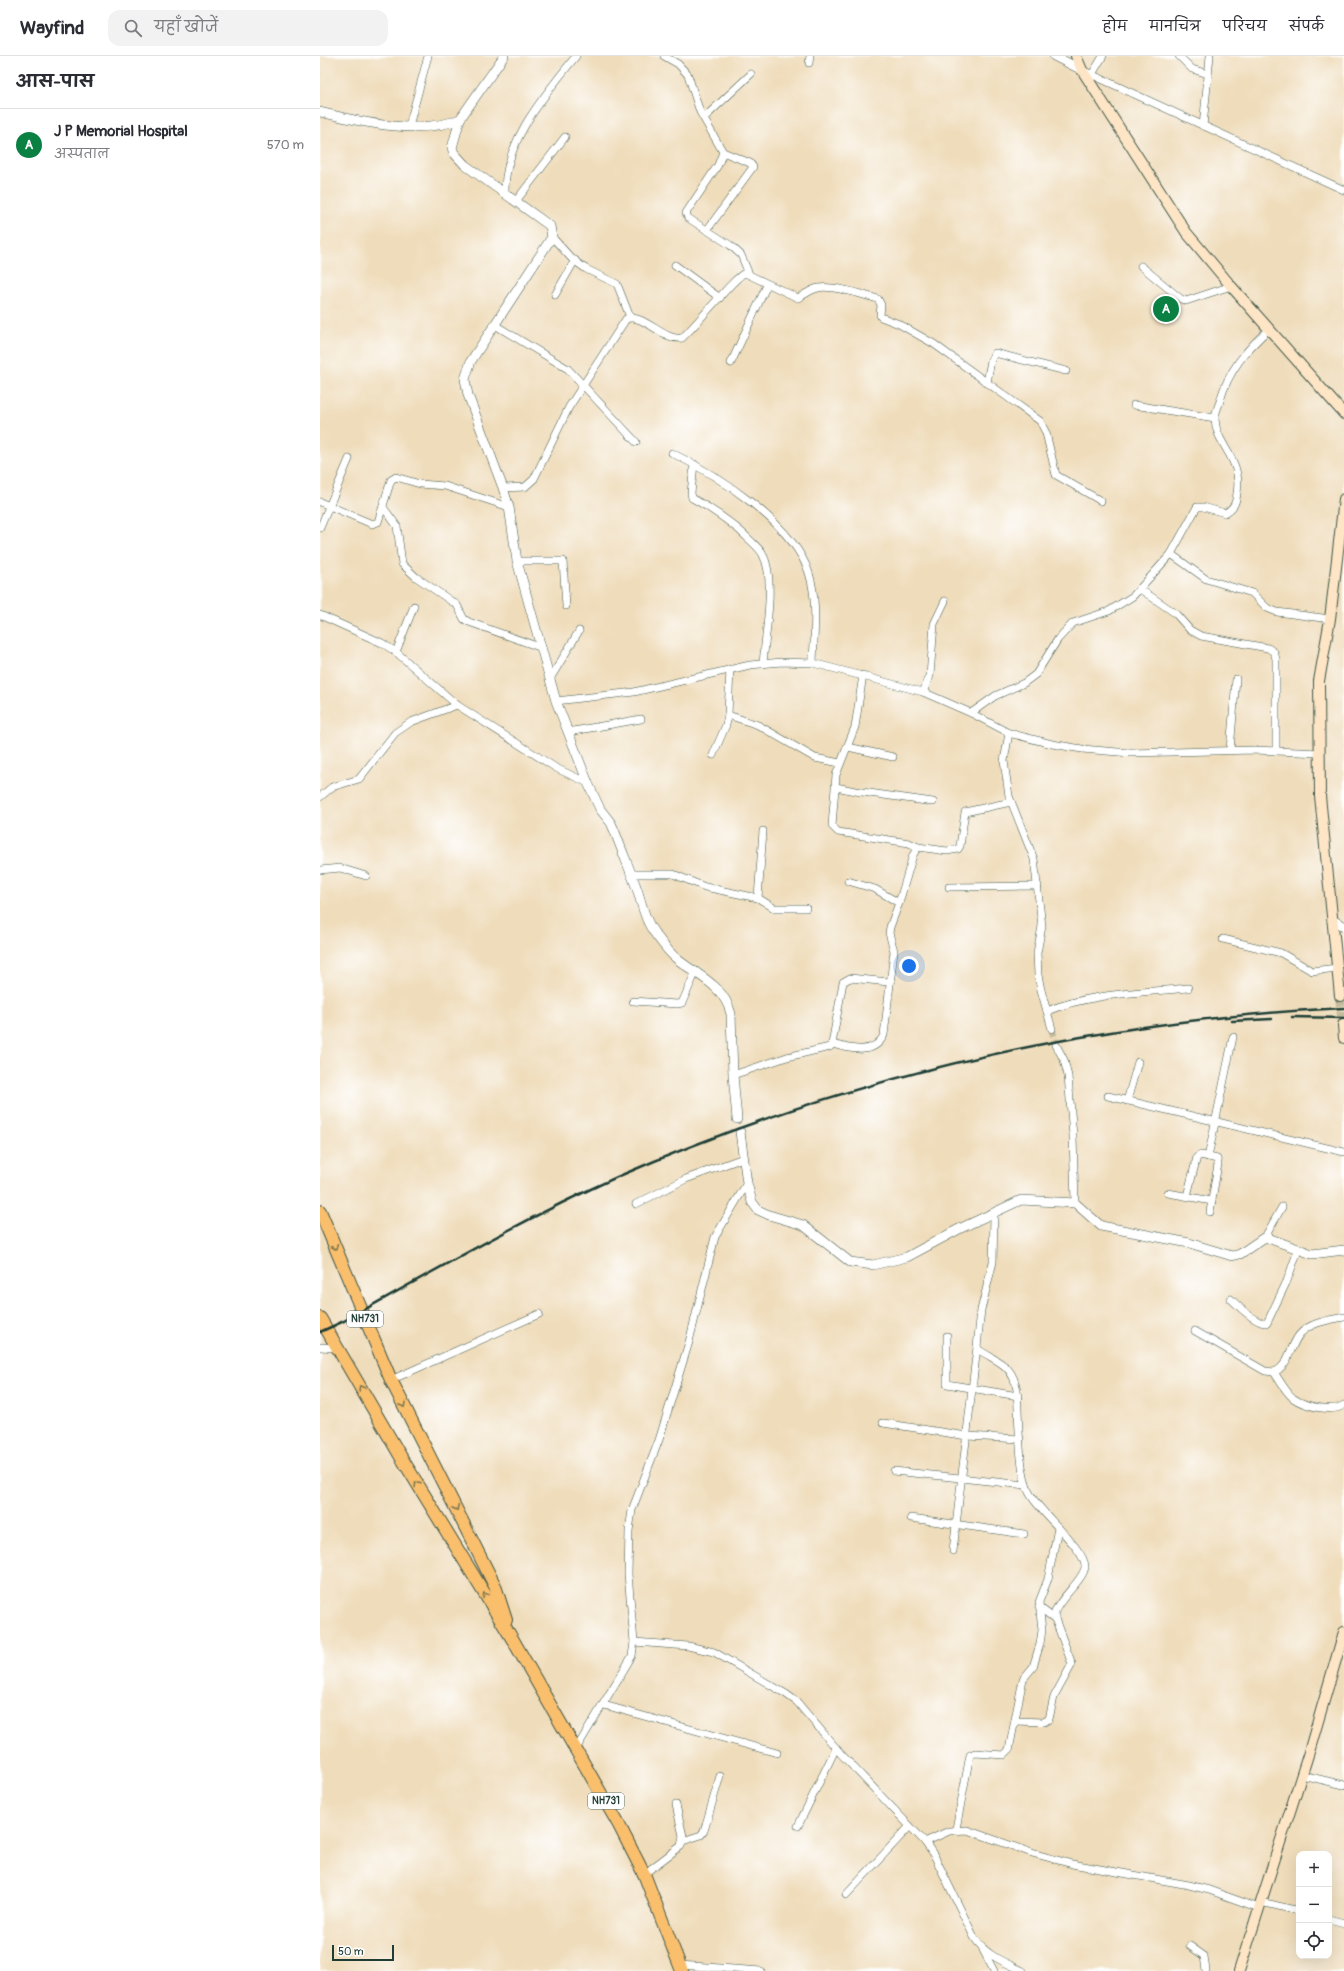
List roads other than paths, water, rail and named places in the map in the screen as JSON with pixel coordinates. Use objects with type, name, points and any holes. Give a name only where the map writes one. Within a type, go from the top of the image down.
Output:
[{"type":"highway","name":"NH731","points":[[320,1211],[390,1380],[495,1586],[513,1640]]},
{"type":"highway","name":"NH731","points":[[320,1318],[387,1434],[513,1640],[619,1825],[644,1874],[680,1968]]},
{"type":"main road","points":[[1076,56],[1082,70],[1186,232],[1230,286],[1344,414]]},
{"type":"main road","points":[[1340,996],[1320,796],[1319,681],[1330,619],[1344,499]]},
{"type":"main road","points":[[1343,1025],[1344,1038]]},
{"type":"main road","points":[[1239,1971],[1309,1752],[1344,1632]]},
{"type":"street","points":[[504,56],[460,119],[452,148],[454,153],[466,165],[550,226],[552,237],[575,260],[586,268],[617,284],[630,317],[678,338],[682,338],[692,329],[740,274],[749,274],[767,285],[798,298],[815,288],[832,288],[878,299],[881,305],[880,315],[925,339],[1043,424],[1055,472],[1101,501]]},
{"type":"street","points":[[504,192],[504,178],[508,161],[522,133],[551,88],[576,56]]},
{"type":"street","points":[[664,56],[684,69],[704,118],[723,152],[750,163],[753,167],[707,230]]},
{"type":"street","points":[[1054,56],[1091,76],[1344,190]]},
{"type":"street","points":[[1091,76],[1103,56]]},
{"type":"street","points":[[1179,56],[1192,69],[1208,74]]},
{"type":"street","points":[[1203,126],[1210,56]]},
{"type":"street","points":[[410,126],[425,58]]},
{"type":"street","points":[[704,118],[751,74]]},
{"type":"street","points":[[320,112],[358,122],[429,127],[449,124],[460,119]]},
{"type":"street","points":[[516,201],[565,137]]},
{"type":"street","points":[[723,152],[718,165],[686,213],[688,218],[730,245],[741,255],[749,274]]},
{"type":"street","points":[[552,237],[471,361],[464,379],[468,395],[503,488],[508,507],[517,561],[556,701],[588,784],[600,809],[612,822],[630,874],[637,888],[645,918],[654,932],[676,959],[709,980],[719,990],[730,1006],[732,1014],[733,1074],[737,1118]]},
{"type":"street","points":[[555,295],[575,260]]},
{"type":"street","points":[[675,265],[720,298]]},
{"type":"street","points":[[1141,266],[1181,299],[1186,300],[1230,286]]},
{"type":"street","points":[[732,363],[767,285]]},
{"type":"street","points":[[503,488],[525,487],[534,479],[569,406],[582,383],[626,319],[630,317]]},
{"type":"street","points":[[495,325],[568,369],[636,442]]},
{"type":"street","points":[[971,713],[995,696],[1024,683],[1036,674],[1058,639],[1073,623],[1118,607],[1140,589],[1171,554],[1197,507],[1203,507],[1226,513],[1232,510],[1236,502],[1239,483],[1238,472],[1217,429],[1215,418],[1222,392],[1238,361],[1250,346],[1269,330]]},
{"type":"street","points":[[987,383],[991,360],[995,352],[1066,371]]},
{"type":"street","points":[[1134,405],[1215,418]]},
{"type":"street","points":[[672,453],[709,473],[752,503],[775,523],[794,544],[804,560],[812,586],[815,616],[813,663]]},
{"type":"street","points":[[320,528],[349,459]]},
{"type":"street","points":[[694,464],[691,494],[692,498],[713,509],[737,527],[763,554],[767,564],[769,595],[763,664]]},
{"type":"street","points":[[320,502],[372,524],[378,522],[391,480],[396,477],[420,484],[445,486],[508,507]]},
{"type":"street","points":[[383,507],[397,526],[400,559],[402,564],[407,569],[457,605],[464,619],[469,622],[542,648]]},
{"type":"street","points":[[1171,554],[1206,579],[1252,592],[1267,608],[1277,612],[1330,619]]},
{"type":"street","points":[[517,561],[563,561],[566,606]]},
{"type":"street","points":[[1140,589],[1170,608],[1190,630],[1201,636],[1268,648],[1274,652],[1276,660],[1276,751]]},
{"type":"street","points":[[923,692],[930,676],[934,624],[945,601]]},
{"type":"street","points":[[396,652],[414,606]]},
{"type":"street","points":[[320,615],[382,643],[396,652],[457,705],[556,768],[588,784]]},
{"type":"street","points":[[550,678],[579,631]]},
{"type":"street","points":[[556,701],[634,692],[730,669],[763,664],[813,663],[923,692],[971,713],[1009,734],[1052,744],[1115,752],[1230,750],[1320,753]]},
{"type":"street","points":[[713,755],[726,725],[728,715],[730,669]]},
{"type":"street","points":[[863,675],[855,728],[840,763],[832,822],[834,830],[909,843],[918,847],[947,851],[958,849],[960,846],[965,812],[1011,802]]},
{"type":"street","points":[[1230,750],[1236,679]]},
{"type":"street","points":[[320,797],[332,787],[359,779],[395,733],[411,722],[457,705]]},
{"type":"street","points":[[728,715],[758,725],[810,755],[840,763]]},
{"type":"street","points":[[568,732],[641,719]]},
{"type":"street","points":[[1009,734],[1004,761],[1011,802],[1032,850],[1038,886],[1042,926],[1037,953],[1038,975],[1052,1029]]},
{"type":"street","points":[[848,747],[893,757]]},
{"type":"street","points":[[836,787],[934,802]]},
{"type":"street","points":[[758,898],[763,831]]},
{"type":"street","points":[[832,1044],[859,1051],[881,1042],[884,1035],[889,982],[894,951],[889,932],[900,903],[913,855],[918,847]]},
{"type":"street","points":[[320,870],[340,868],[366,876]]},
{"type":"street","points":[[630,874],[674,874],[705,887],[758,898],[774,908],[806,908]]},
{"type":"street","points":[[848,880],[875,889],[900,903]]},
{"type":"street","points":[[949,887],[1038,886]]},
{"type":"street","points":[[1332,920],[1344,926]]},
{"type":"street","points":[[1223,939],[1281,953],[1312,970],[1337,968]]},
{"type":"street","points":[[633,1001],[677,1004],[682,1003],[696,972]]},
{"type":"street","points":[[733,1074],[787,1056],[826,1048],[832,1044],[843,982],[850,978],[889,982]]},
{"type":"street","points":[[1047,1011],[1067,1003],[1088,998],[1188,988]]},
{"type":"street","points":[[1208,1157],[1233,1037]]},
{"type":"street","points":[[1056,1045],[1064,1060],[1068,1076],[1073,1136],[1075,1203]]},
{"type":"street","points":[[1127,1100],[1138,1062]]},
{"type":"street","points":[[1108,1096],[1344,1152]]},
{"type":"street","points":[[740,1132],[747,1183],[752,1202],[758,1210],[769,1216],[803,1225],[845,1259],[850,1262],[866,1265],[873,1265],[907,1257],[959,1229],[994,1214],[1011,1203],[1021,1200],[1075,1203],[1101,1226],[1189,1243],[1232,1256],[1240,1254],[1264,1238],[1282,1207]]},
{"type":"street","points":[[1186,1196],[1196,1158],[1198,1156],[1216,1158],[1218,1162],[1210,1212]]},
{"type":"street","points":[[636,1204],[652,1194],[686,1179],[743,1158]]},
{"type":"street","points":[[576,1749],[629,1664],[632,1656],[634,1642],[628,1574],[629,1531],[632,1510],[666,1417],[689,1342],[715,1237],[747,1183]]},
{"type":"street","points":[[1168,1193],[1212,1201]]},
{"type":"street","points":[[953,1551],[981,1310],[993,1262],[994,1214]]},
{"type":"street","points":[[1264,1238],[1312,1254],[1344,1250]]},
{"type":"street","points":[[1230,1299],[1257,1321],[1266,1323],[1287,1281],[1298,1250]]},
{"type":"street","points":[[390,1380],[538,1314]]},
{"type":"street","points":[[1195,1331],[1265,1371],[1274,1372],[1282,1367],[1300,1335],[1310,1326],[1344,1316]]},
{"type":"street","points":[[948,1336],[947,1384],[972,1390],[1018,1396]]},
{"type":"street","points":[[320,1347],[337,1348]]},
{"type":"street","points":[[977,1347],[1010,1370],[1015,1379],[1018,1396],[1022,1467],[1028,1492],[1038,1506],[1079,1551],[1084,1562],[1084,1567],[1080,1577],[1055,1612],[1055,1619],[1072,1662],[1072,1667],[1054,1697],[1048,1720],[1015,1721]]},
{"type":"street","points":[[1274,1372],[1287,1392],[1299,1402],[1324,1408],[1333,1408],[1344,1404]]},
{"type":"street","points":[[883,1423],[967,1436],[1020,1440]]},
{"type":"street","points":[[894,1471],[1026,1485]]},
{"type":"street","points":[[911,1518],[1024,1534]]},
{"type":"street","points":[[956,1829],[970,1755],[975,1753],[999,1756],[1007,1754],[1023,1679],[1033,1667],[1041,1636],[1039,1607],[1040,1598],[1048,1579],[1058,1528]]},
{"type":"street","points":[[1039,1607],[1055,1619]]},
{"type":"street","points":[[634,1642],[688,1646],[714,1652],[797,1702],[836,1748],[925,1842],[935,1857],[974,1937],[982,1948],[994,1971]]},
{"type":"street","points":[[604,1705],[777,1753]]},
{"type":"street","points":[[798,1826],[836,1748]]},
{"type":"street","points":[[1303,1771],[1344,1785]]},
{"type":"street","points":[[644,1874],[677,1850],[683,1841],[701,1835],[704,1831],[720,1776]]},
{"type":"street","points":[[676,1805],[683,1841]]},
{"type":"street","points":[[846,1895],[910,1826]]},
{"type":"street","points":[[925,1842],[956,1829],[978,1833],[1032,1853],[1072,1864],[1199,1887],[1260,1905],[1296,1911]]},
{"type":"street","points":[[1332,1920],[1344,1923]]},
{"type":"street","points":[[1190,1946],[1204,1956],[1206,1971]]},
{"type":"street","points":[[982,1948],[992,1956],[1023,1971]]},
{"type":"street","points":[[680,1968],[761,1971]]},
{"type":"tunnel","points":[[1340,996],[1343,1025]]},
{"type":"tunnel","points":[[1052,1029],[1056,1045]]},
{"type":"railway","points":[[320,1332],[344,1321],[513,1228],[582,1193],[704,1141],[793,1110],[882,1082],[973,1059],[1064,1040],[1157,1025],[1250,1015],[1344,1008]]},
{"type":"railway","points":[[1292,1017],[1344,1018]]},
{"type":"railway","points":[[1232,1021],[1272,1019]]},
{"type":"place","name":"J P Memorial Hospital","points":[[1166,309]]}]
